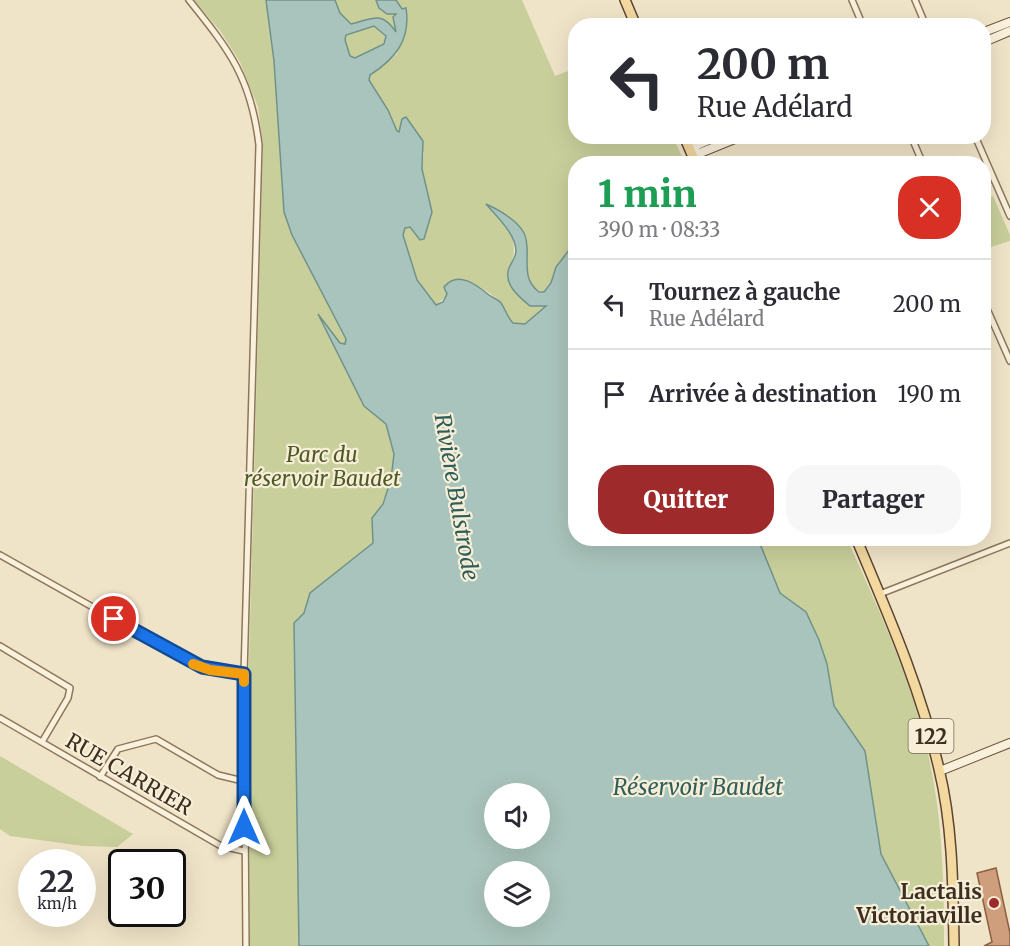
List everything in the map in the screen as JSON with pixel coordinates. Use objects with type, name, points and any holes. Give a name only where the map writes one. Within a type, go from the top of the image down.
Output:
[{"type":"main road","points":[[625,0],[633,18]]},
{"type":"main road","points":[[991,29],[1010,22]]},
{"type":"main road","points":[[991,39],[1010,32]]},
{"type":"main road","points":[[687,144],[692,156]]},
{"type":"main road","points":[[690,152],[699,144]]},
{"type":"main road","points":[[690,152],[700,153],[722,144]]},
{"type":"main road","name":"122","points":[[859,546],[919,695],[940,771],[951,859],[954,946]]},
{"type":"main road","points":[[940,771],[1010,743]]},
{"type":"street","points":[[189,0],[238,65],[253,106],[259,145],[244,674],[246,946]]},
{"type":"street","points":[[852,0],[860,18]]},
{"type":"street","points":[[915,0],[923,18]]},
{"type":"street","points":[[991,173],[1010,216]]},
{"type":"street","points":[[991,318],[1010,361]]},
{"type":"street","points":[[880,594],[1010,543]]},
{"type":"street","points":[[0,555],[194,664],[210,670],[244,674]]},
{"type":"street","points":[[0,646],[66,683],[70,688],[68,698],[42,742]]},
{"type":"street","name":"RUE CARRIER","points":[[0,718],[221,846],[244,850]]},
{"type":"street","points":[[100,777],[118,749],[156,740],[218,775],[243,781]]},
{"type":"green space","name":"Parc du réservoir Baudet","points":[[194,0],[266,0],[274,61],[284,212],[292,235],[346,339],[345,344],[340,344],[319,316],[364,406],[386,424],[394,454],[391,479],[382,504],[372,518],[373,543],[310,593],[304,613],[294,623],[299,946],[250,946],[248,698],[263,144],[258,107],[240,62],[221,32]]},
{"type":"green space","points":[[335,0],[376,0],[379,8],[396,14],[393,18],[396,33],[386,21],[376,18],[351,25],[340,13]]},
{"type":"green space","points":[[396,0],[522,0],[555,76],[568,71],[568,144],[676,144],[682,156],[568,156],[568,251],[556,267],[551,283],[544,292],[535,290],[530,279],[526,262],[527,244],[501,211],[487,205],[511,235],[514,251],[508,271],[546,303],[544,309],[525,324],[513,323],[498,300],[465,280],[436,305],[417,280],[403,235],[405,228],[410,226],[420,239],[429,197],[422,169],[424,153],[402,119],[399,132],[397,131],[388,110],[369,80],[370,75],[397,54],[402,9]]},
{"type":"green space","points":[[374,26],[386,37],[384,44],[355,58],[350,56],[345,40],[346,35]]},
{"type":"green space","points":[[993,196],[1010,235],[1010,241],[991,247],[991,197]]},
{"type":"green space","points":[[761,546],[850,546],[897,656],[926,747],[933,778],[941,841],[944,946],[929,946],[881,854],[872,793],[834,706],[827,664],[819,640],[806,612],[780,594]]},
{"type":"green space","points":[[0,756],[133,834],[117,847],[83,846],[10,836],[0,829]]},
{"type":"water","name":"Réservoir Baudet","points":[[266,0],[335,0],[340,13],[351,24],[381,18],[396,32],[393,17],[396,14],[387,14],[379,8],[376,0],[396,0],[402,9],[406,8],[406,30],[403,39],[394,55],[370,75],[369,80],[388,110],[397,131],[399,132],[402,119],[406,117],[423,141],[422,169],[432,212],[424,239],[420,240],[410,227],[405,228],[403,235],[417,280],[436,305],[443,302],[447,294],[444,287],[449,282],[461,279],[467,281],[500,302],[513,323],[525,324],[546,306],[530,306],[510,285],[509,268],[516,253],[513,238],[486,204],[502,212],[521,228],[526,240],[529,279],[539,292],[544,292],[551,283],[556,267],[568,251],[568,546],[761,546],[780,593],[806,612],[819,640],[827,664],[834,706],[865,751],[881,854],[929,946],[299,946],[294,623],[304,613],[310,593],[373,543],[372,518],[383,504],[391,479],[394,454],[386,424],[364,406],[318,314],[340,343],[345,344],[346,339],[292,235],[284,212],[274,61]],"holes":[[[374,26],[386,36],[384,44],[355,58],[350,56],[345,40],[346,35]]]},
{"type":"building","name":"Lactalis Victoriaville","points":[[996,868],[1010,933],[1010,946],[984,946],[992,942],[977,873]]},
{"type":"slow traffic","points":[[193,664],[220,672],[244,674],[244,682]]},
{"type":"place","name":"Lactalis Victoriaville","points":[[994,903]]},
{"type":"route","points":[[114,619],[192,663],[210,670],[244,674],[244,827]]},
{"type":"water label","name":"Rivière Bulstrode","points":[[457,497]]}]
